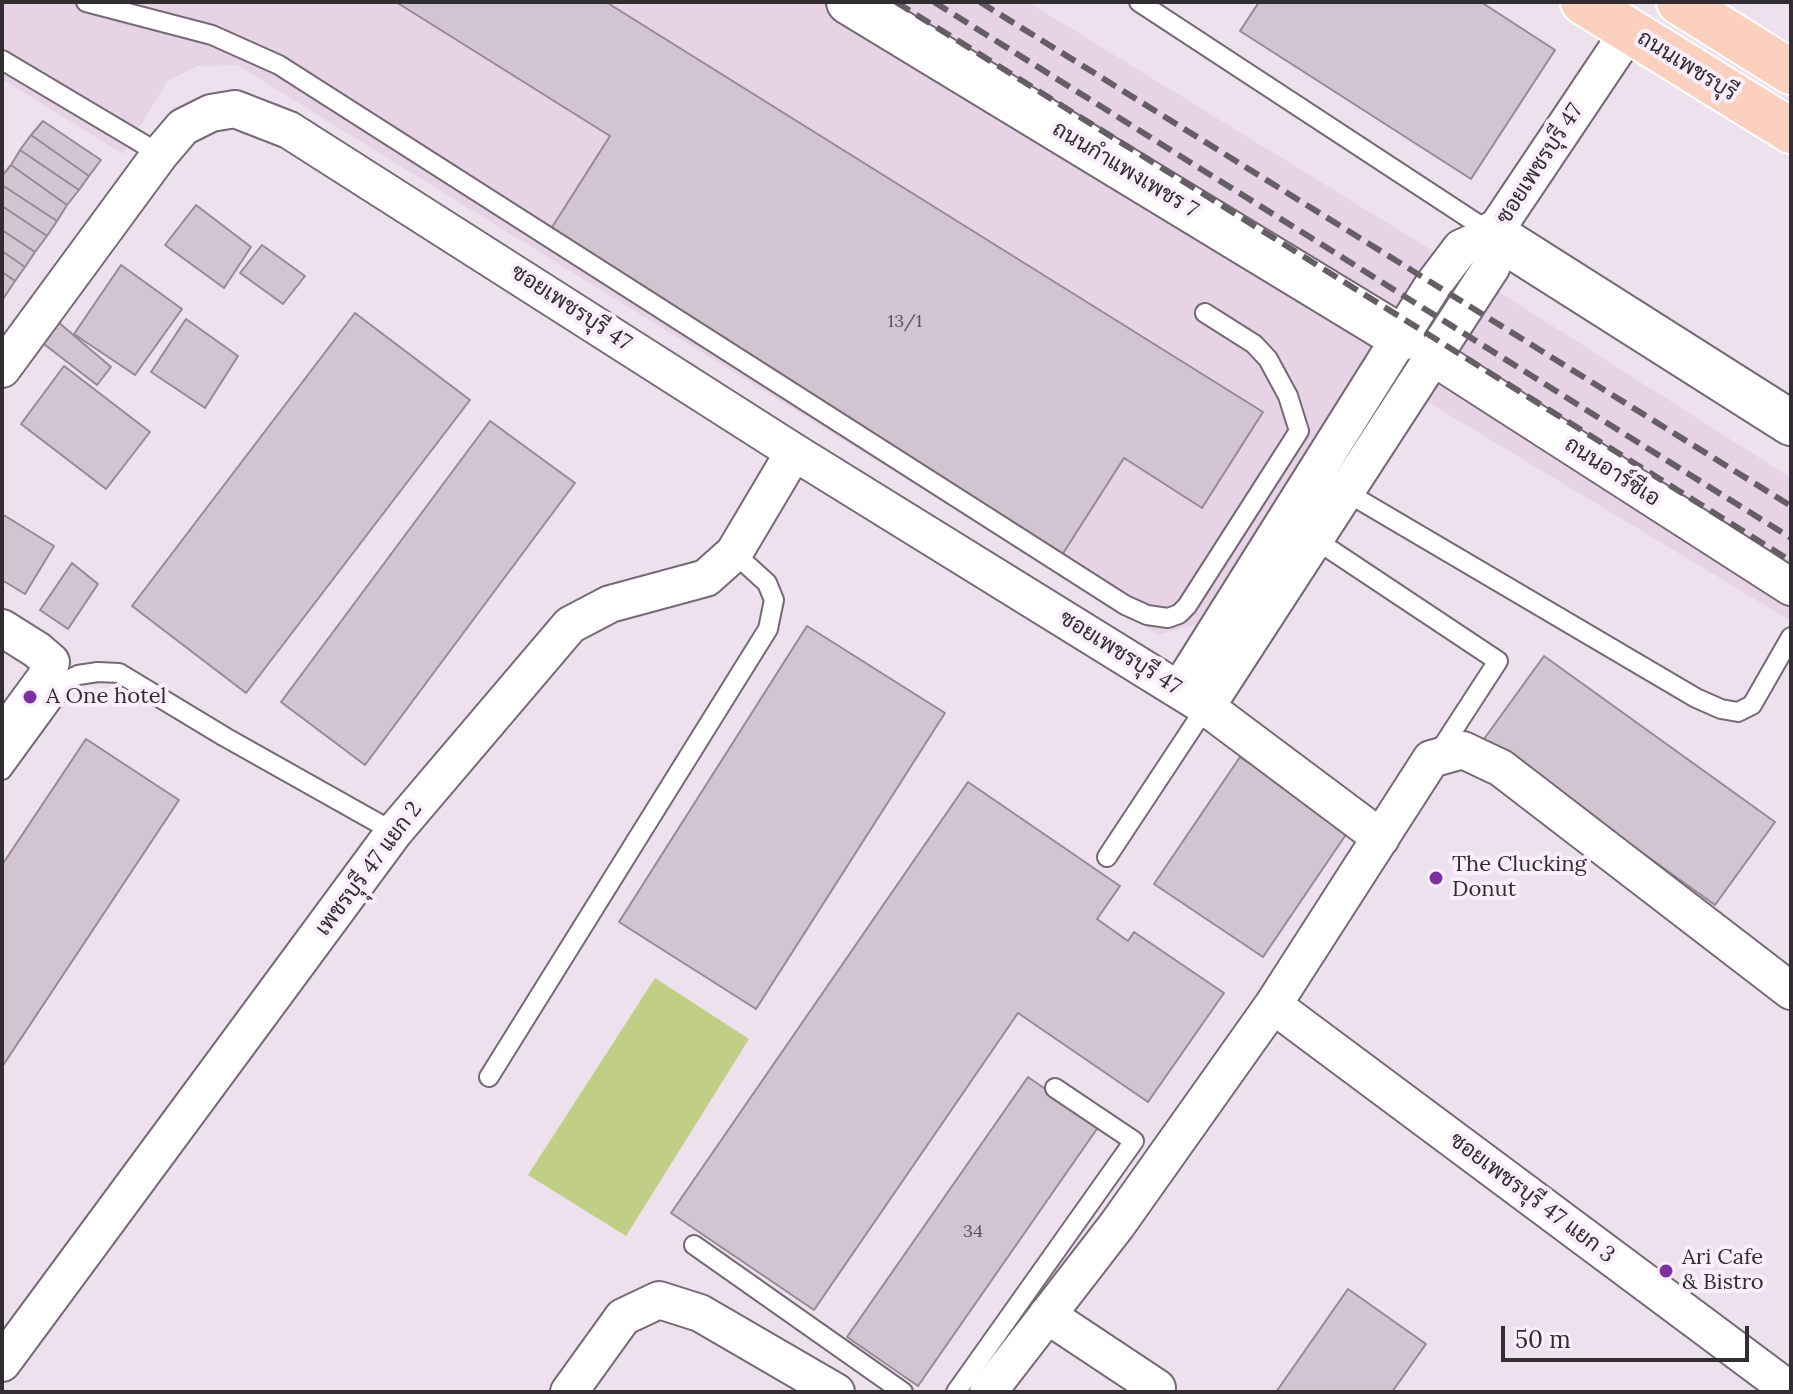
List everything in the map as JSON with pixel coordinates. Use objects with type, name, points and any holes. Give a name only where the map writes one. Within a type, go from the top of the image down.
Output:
[{"type":"main road","name":"ถนนเพชรบุรี","points":[[1583,2],[1639,16],[1791,131]]},
{"type":"main road","points":[[1679,2],[1791,72]]},
{"type":"street","name":"ถนนกำแพงเพชร 7","points":[[849,2],[1417,347]]},
{"type":"street","name":"ซอยเพชรบุรี 47","points":[[1493,234],[1639,16]]},
{"type":"street","name":"ซอยเพชรบุรี 47","points":[[2,369],[183,127],[211,113],[235,109],[289,130],[794,452],[1192,698],[1381,838]]},
{"type":"street","points":[[1192,698],[1417,347],[1433,285],[1461,248],[1493,234],[1791,423]]},
{"type":"street","name":"ถนนอาร์ซีเอ","points":[[1417,347],[1791,587]]},
{"type":"street","name":"เพชรบุุรี 47 แยก 2","points":[[2,1363],[394,832],[570,625],[610,604],[706,578],[734,553],[794,452]]},
{"type":"street","name":"ซอยเพชรบุรี 47","points":[[1192,698],[1313,538],[1331,483]]},
{"type":"street","points":[[2,628],[51,662],[50,689],[2,737]]},
{"type":"street","points":[[988,1392],[1046,1300],[1117,1225],[1273,1005],[1435,757],[1463,750],[1501,768],[1791,991]]},
{"type":"street","name":"ซอยเพชรบุรี 47 แยก 3","points":[[1273,1005],[1791,1391]]},
{"type":"street","points":[[569,1392],[623,1317],[659,1300],[700,1313],[836,1392]]},
{"type":"street","points":[[1046,1300],[1157,1388]]},
{"type":"lane","points":[[86,2],[212,35],[279,65],[1125,605],[1147,615],[1168,618],[1179,614],[1187,606],[1299,431],[1288,396],[1268,359],[1254,344],[1205,313]]},
{"type":"lane","points":[[1139,2],[1493,234]]},
{"type":"lane","points":[[2,60],[160,154]]},
{"type":"lane","points":[[1331,483],[1696,698],[1721,709],[1738,712],[1752,705],[1791,637]]},
{"type":"lane","points":[[1313,538],[1498,661],[1435,757]]},
{"type":"lane","points":[[489,1077],[768,629],[774,600],[767,583],[734,553]]},
{"type":"lane","points":[[2,770],[50,689],[78,675],[119,673],[394,832]]},
{"type":"lane","points":[[1107,857],[1192,698]]},
{"type":"lane","points":[[956,1392],[1046,1300],[1134,1141],[1055,1088]]},
{"type":"lane","points":[[694,1245],[903,1392]]},
{"type":"shaded area","points":[[2,2],[1028,2],[1482,281],[1791,478],[1791,621],[1363,363],[1202,623],[1159,635],[237,65],[197,66],[168,81],[123,154],[2,79]]},
{"type":"green space","points":[[655,978],[749,1039],[626,1236],[528,1175]]},
{"type":"building","points":[[396,2],[606,2],[1263,412],[1202,508],[1124,458],[1062,555],[549,232],[610,136]]},
{"type":"building","points":[[1259,2],[1481,2],[1555,50],[1471,179],[1240,31]]},
{"type":"building","points":[[43,121],[101,160],[89,176],[31,135]]},
{"type":"building","points":[[31,135],[89,176],[79,190],[20,150]]},
{"type":"building","points":[[20,150],[79,190],[67,205],[11,165]]},
{"type":"building","points":[[11,165],[67,205],[57,221],[2,185],[2,176]]},
{"type":"building","points":[[2,185],[57,221],[47,236],[2,206]]},
{"type":"building","points":[[196,205],[251,247],[224,288],[165,245]]},
{"type":"building","points":[[2,206],[47,236],[35,252],[2,230]]},
{"type":"building","points":[[2,230],[35,252],[25,267],[2,251]]},
{"type":"building","points":[[262,245],[305,276],[283,304],[240,273]]},
{"type":"building","points":[[2,251],[25,267],[15,281],[2,272]]},
{"type":"building","points":[[121,265],[182,309],[135,375],[74,334]]},
{"type":"building","points":[[2,272],[15,281],[3,299],[2,299]]},
{"type":"building","points":[[355,313],[470,400],[246,693],[132,606]]},
{"type":"building","points":[[186,319],[238,356],[205,408],[151,372]]},
{"type":"building","points":[[57,321],[111,367],[97,385],[40,341]]},
{"type":"building","points":[[64,366],[150,432],[106,489],[21,424]]},
{"type":"building","points":[[490,421],[575,483],[365,765],[281,702]]},
{"type":"building","points":[[2,514],[54,546],[25,594],[2,580]]},
{"type":"building","points":[[72,563],[98,584],[68,629],[40,610]]},
{"type":"building","points":[[807,626],[945,713],[756,1009],[619,922]]},
{"type":"building","points":[[1544,656],[1775,822],[1715,905],[1484,739]]},
{"type":"building","points":[[86,739],[179,800],[2,1067],[2,865]]},
{"type":"building","points":[[1240,757],[1349,830],[1263,957],[1154,884]]},
{"type":"building","points":[[968,782],[1120,886],[1097,919],[1128,941],[1134,932],[1224,993],[1148,1102],[1018,1013],[814,1310],[671,1213]]},
{"type":"building","points":[[1028,1077],[1099,1126],[918,1386],[847,1337]]},
{"type":"building","points":[[1348,1289],[1426,1344],[1392,1392],[1276,1392]]},
{"type":"railway","points":[[896,2],[1791,561]]},
{"type":"railway","points":[[934,2],[1791,538]]},
{"type":"railway","points":[[980,2],[1791,506]]},
{"type":"place","name":"A One hotel","points":[[30,697]]},
{"type":"place","name":"The Clucking Donut","points":[[1436,878]]},
{"type":"place","name":"Ari Cafe & Bistro","points":[[1666,1271]]}]
